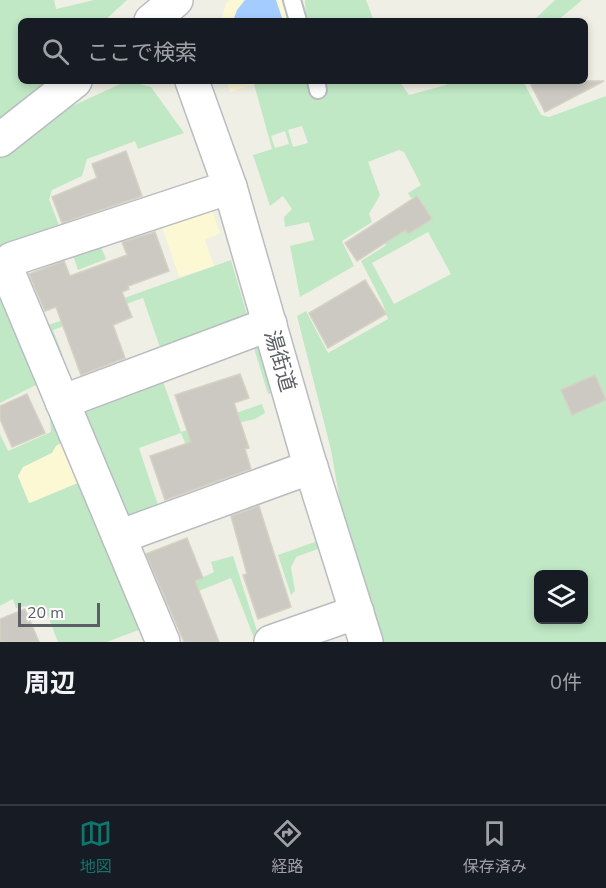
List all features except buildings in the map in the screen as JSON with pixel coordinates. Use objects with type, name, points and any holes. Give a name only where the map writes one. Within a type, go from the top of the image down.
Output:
[{"type":"street","points":[[0,140],[71,84]]},
{"type":"street","name":"湯街道","points":[[193,84],[230,187],[311,467],[361,627]]},
{"type":"street","points":[[163,642],[7,270],[12,260],[230,187]]},
{"type":"street","points":[[62,402],[270,324]]},
{"type":"street","points":[[119,537],[311,467]]},
{"type":"street","points":[[271,642],[361,627]]},
{"type":"lane","points":[[292,0],[297,18]]},
{"type":"green space","points":[[0,0],[54,0],[56,9],[94,0],[127,0],[107,18],[18,18],[18,84],[45,84],[0,119]]},
{"type":"green space","points":[[305,0],[366,0],[373,18],[306,18]]},
{"type":"green space","points":[[555,0],[582,0],[561,18],[536,18]]},
{"type":"green space","points":[[120,84],[139,84],[151,87],[184,133],[138,149],[135,141],[87,159],[82,176],[52,190],[49,199],[62,233],[0,271],[0,157],[59,112]]},
{"type":"green space","points":[[254,84],[401,84],[409,95],[448,84],[525,84],[541,115],[549,117],[606,96],[606,642],[381,642],[343,519],[331,450],[297,316],[306,311],[328,353],[388,319],[361,261],[385,246],[396,218],[408,234],[432,219],[418,196],[411,198],[408,193],[421,185],[404,152],[399,150],[368,162],[380,195],[369,214],[372,222],[342,241],[354,266],[300,297],[290,246],[314,240],[309,222],[285,227],[284,217],[292,209],[283,196],[270,206],[253,155],[272,149]],"holes":[[[302,126],[308,143],[293,147],[288,130]],[[285,131],[289,144],[275,148],[271,136]],[[428,232],[451,274],[394,304],[372,263]]]},
{"type":"green space","points":[[98,240],[106,259],[78,270],[71,250]]},
{"type":"green space","points":[[231,260],[248,318],[163,356],[143,298],[53,330],[63,356],[57,359],[40,328]]},
{"type":"green space","points":[[0,273],[40,383],[0,403]]},
{"type":"green space","points":[[258,346],[271,393],[268,394],[254,348]]},
{"type":"green space","points":[[160,373],[181,432],[262,404],[265,413],[255,419],[203,431],[222,491],[218,491],[210,467],[195,468],[181,433],[139,448],[160,511],[121,519],[80,403]]},
{"type":"green space","points":[[60,415],[70,438],[56,446],[52,453],[24,467],[18,476],[30,503],[87,479],[149,626],[107,642],[58,642],[48,616],[31,611],[26,606],[16,608],[13,599],[0,606],[0,434],[8,451],[51,432],[50,420]]},
{"type":"green space","points":[[323,539],[326,546],[296,557],[291,567],[295,591],[291,595],[278,555]]},
{"type":"green space","points":[[233,556],[259,637],[254,638],[231,578],[167,604],[165,610],[179,642],[171,642],[157,593],[162,596],[214,572],[211,562]]},
{"type":"sand","points":[[229,0],[245,0],[234,18],[222,18]]},
{"type":"sand","points":[[276,0],[286,0],[291,18],[282,18]]},
{"type":"sand","points":[[228,84],[255,84],[230,92]]},
{"type":"sand","points":[[212,210],[220,233],[205,240],[214,266],[179,277],[161,224]]},
{"type":"sand","points":[[70,438],[87,479],[29,503],[18,476],[23,467],[52,453],[56,446]]},
{"type":"water","points":[[245,0],[276,0],[282,18],[234,18]]}]
